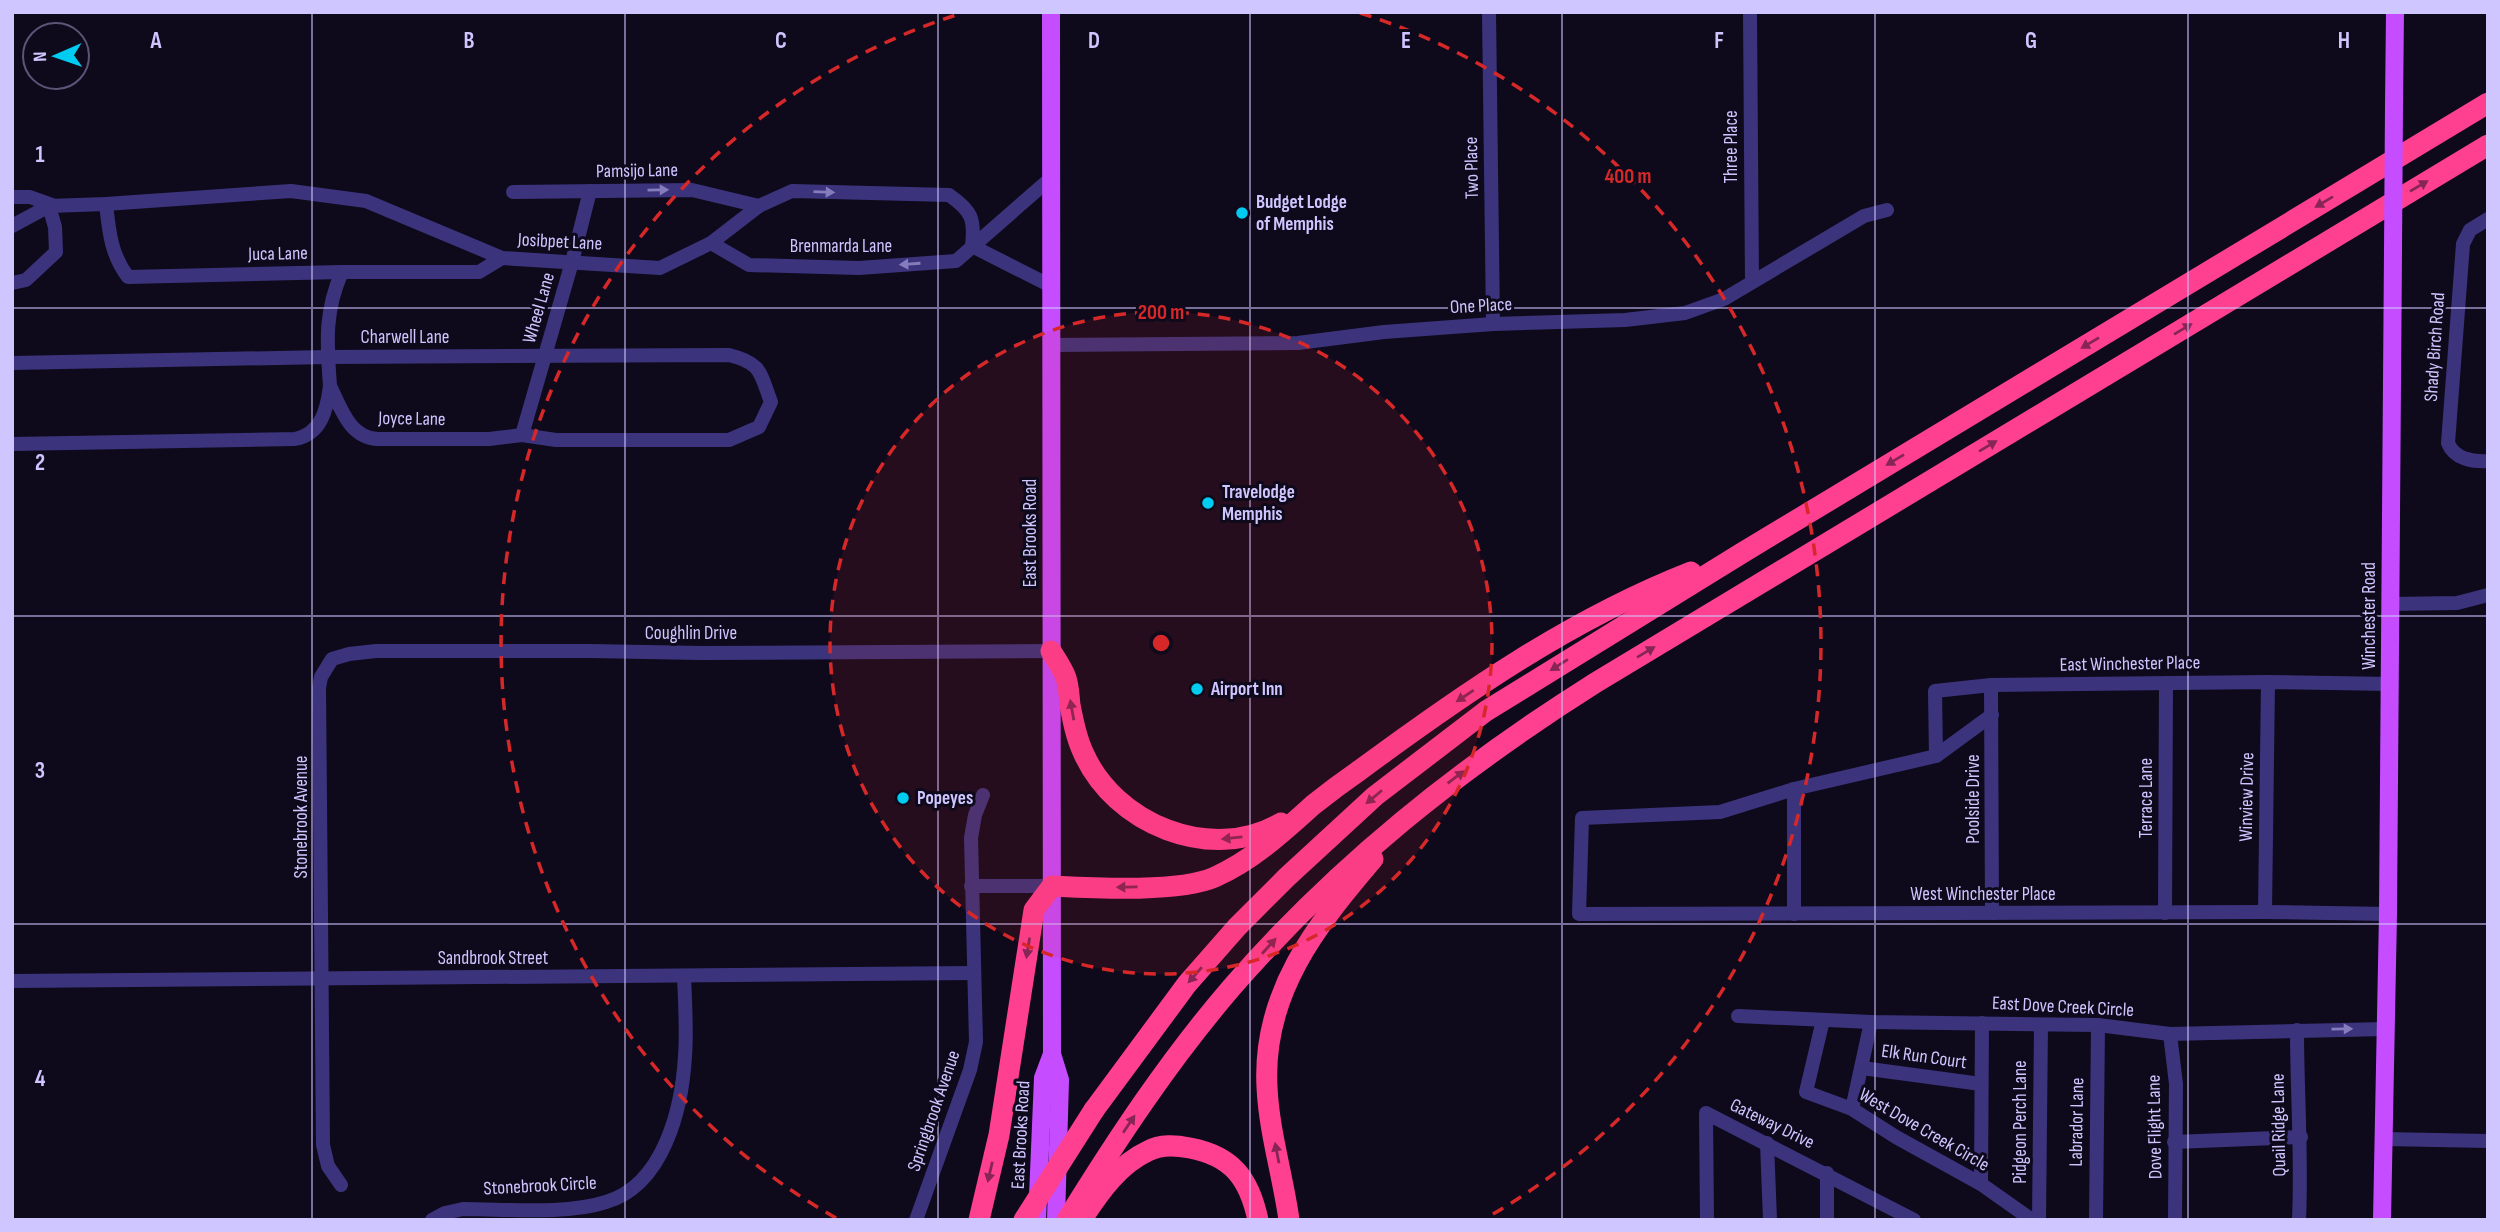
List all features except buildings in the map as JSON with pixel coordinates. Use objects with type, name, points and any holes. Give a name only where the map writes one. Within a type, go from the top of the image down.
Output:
[{"type":"highway","points":[[1024,1220],[1094,1110],[1179,994],[1237,927],[1331,833],[1486,711],[1742,553],[2488,103]]},
{"type":"highway","points":[[1055,1219],[1091,1181],[1148,1096],[1231,988],[1322,892],[1422,803],[1482,757],[1595,683],[2488,145]]},
{"type":"highway","points":[[979,1220],[999,1135],[1034,909],[1052,886],[1165,886],[1214,877],[1251,857],[1316,803],[1431,718],[1499,673],[1565,633],[1645,590],[1742,553]]},
{"type":"highway","points":[[1051,650],[1066,675],[1076,736],[1084,754],[1106,788],[1142,818],[1181,835],[1199,839],[1234,839],[1276,826],[1316,803]]},
{"type":"highway","points":[[1289,1220],[1267,1086],[1269,1037],[1276,1011],[1298,959],[1319,926],[1422,803]]},
{"type":"highway","points":[[1086,1212],[1118,1171],[1149,1149],[1168,1144],[1203,1151],[1230,1164],[1242,1176],[1250,1191],[1258,1220]]},
{"type":"main road","name":"East Brooks Road","points":[[1051,12],[1052,1054],[1060,1080],[1055,1219]]},
{"type":"main road","name":"Winchester Road","points":[[2382,1220],[2388,914],[2395,12]]},
{"type":"street","name":"Two Place","points":[[1489,12],[1493,324]]},
{"type":"street","name":"Three Place","points":[[1750,12],[1752,282]]},
{"type":"street","points":[[1051,178],[972,246],[1051,286]]},
{"type":"street","name":"Pamsijo Lane","points":[[513,192],[692,190],[759,206]]},
{"type":"street","name":"Josibpet Lane","points":[[52,206],[291,191],[366,201],[502,258],[660,268],[711,243],[759,206],[792,191],[949,195],[964,205],[974,224],[972,246]]},
{"type":"street","name":"Wheel Lane","points":[[522,435],[590,191]]},
{"type":"street","points":[[12,197],[30,197],[52,206]]},
{"type":"street","name":"Juca Lane","points":[[106,204],[110,241],[118,264],[128,277],[479,272],[502,258]]},
{"type":"street","points":[[12,226],[52,206]]},
{"type":"street","points":[[12,284],[26,280],[56,252],[52,206]]},
{"type":"street","name":"One Place","points":[[1051,345],[1298,343],[1384,332],[1493,324],[1625,320],[1685,313],[1724,299],[1864,216],[1887,210]]},
{"type":"street","name":"Shady Birch Road","points":[[2488,219],[2470,230],[2463,244],[2448,443],[2454,453],[2477,462],[2488,461]]},
{"type":"street","name":"Brenmarda Lane","points":[[711,243],[749,265],[859,268],[956,261],[972,246]]},
{"type":"street","points":[[12,444],[295,439],[306,436],[319,424],[325,412],[330,387],[329,307],[342,272]]},
{"type":"street","name":"Charwell Lane","points":[[12,363],[328,357],[729,355],[749,360],[759,370],[771,402]]},
{"type":"street","name":"Joyce Lane","points":[[330,387],[350,424],[366,437],[489,439],[522,435],[556,440],[729,440],[759,427],[771,402]]},
{"type":"street","points":[[2389,604],[2457,603],[2488,596]]},
{"type":"street","name":"Coughlin Drive","points":[[332,659],[349,654],[389,651],[702,653],[1051,650]]},
{"type":"street","name":"Stonebrook Avenue","points":[[320,979],[319,688],[321,677],[332,659]]},
{"type":"street","name":"East Winchester Place","points":[[1937,756],[1935,691],[1991,685],[2268,682],[2390,684]]},
{"type":"street","name":"Winview Drive","points":[[2265,912],[2268,682]]},
{"type":"street","name":"Terrace Lane","points":[[2165,913],[2166,683]]},
{"type":"street","name":"Poolside Drive","points":[[1991,685],[1992,913]]},
{"type":"street","points":[[1794,914],[1794,789],[1937,756],[1992,715]]},
{"type":"street","name":"West Winchester Place","points":[[1794,789],[1720,812],[1582,818],[1579,915],[2265,912],[2388,914]]},
{"type":"street","name":"Springbrook Avenue","points":[[916,1220],[974,1053],[977,1031],[971,886],[972,827],[983,795]]},
{"type":"street","points":[[971,886],[1052,886]]},
{"type":"street","name":"Sandbrook Street","points":[[12,981],[974,973]]},
{"type":"street","name":"Stonebrook Circle","points":[[432,1220],[445,1213],[463,1209],[590,1206],[621,1196],[646,1175],[657,1159],[677,1108],[686,1054],[684,976]]},
{"type":"street","points":[[320,979],[323,1145],[328,1166],[341,1185]]},
{"type":"street","name":"East Dove Creek Circle","points":[[1738,1017],[2098,1026],[2170,1034],[2386,1029]]},
{"type":"street","name":"West Dove Creek Circle","points":[[1823,1020],[1806,1092],[1853,1109],[1896,1137],[1981,1184],[2032,1220]]},
{"type":"street","points":[[1862,1068],[1871,1022]]},
{"type":"street","points":[[1981,1184],[1982,1023]]},
{"type":"street","name":"Pidgeon Perch Lane","points":[[2039,1220],[2040,1025]]},
{"type":"street","name":"Labrador Lane","points":[[2096,1220],[2098,1026]]},
{"type":"street","name":"Quail Ridge Lane","points":[[2297,1030],[2301,1137],[2299,1220]]},
{"type":"street","name":"Dove Flight Lane","points":[[2170,1034],[2176,1084],[2175,1220]]},
{"type":"street","name":"Elk Run Court","points":[[1853,1109],[1862,1068],[1981,1084]]},
{"type":"street","name":"Gateway Drive","points":[[1707,1220],[1706,1113],[1886,1203],[1914,1220]]},
{"type":"street","points":[[2174,1142],[2301,1137]]},
{"type":"street","points":[[2385,1139],[2488,1141]]},
{"type":"street","points":[[1768,1143],[1770,1220]]},
{"type":"street","points":[[1826,1220],[1827,1173]]},
{"type":"street","points":[[1886,1203],[1886,1220]]},
{"type":"place","name":"Budget Lodge of Memphis","points":[[1242,213]]},
{"type":"place","name":"Travelodge Memphis","points":[[1208,503]]},
{"type":"place","name":"Airport Inn","points":[[1197,689]]},
{"type":"place","name":"Popeyes","points":[[903,798]]}]
